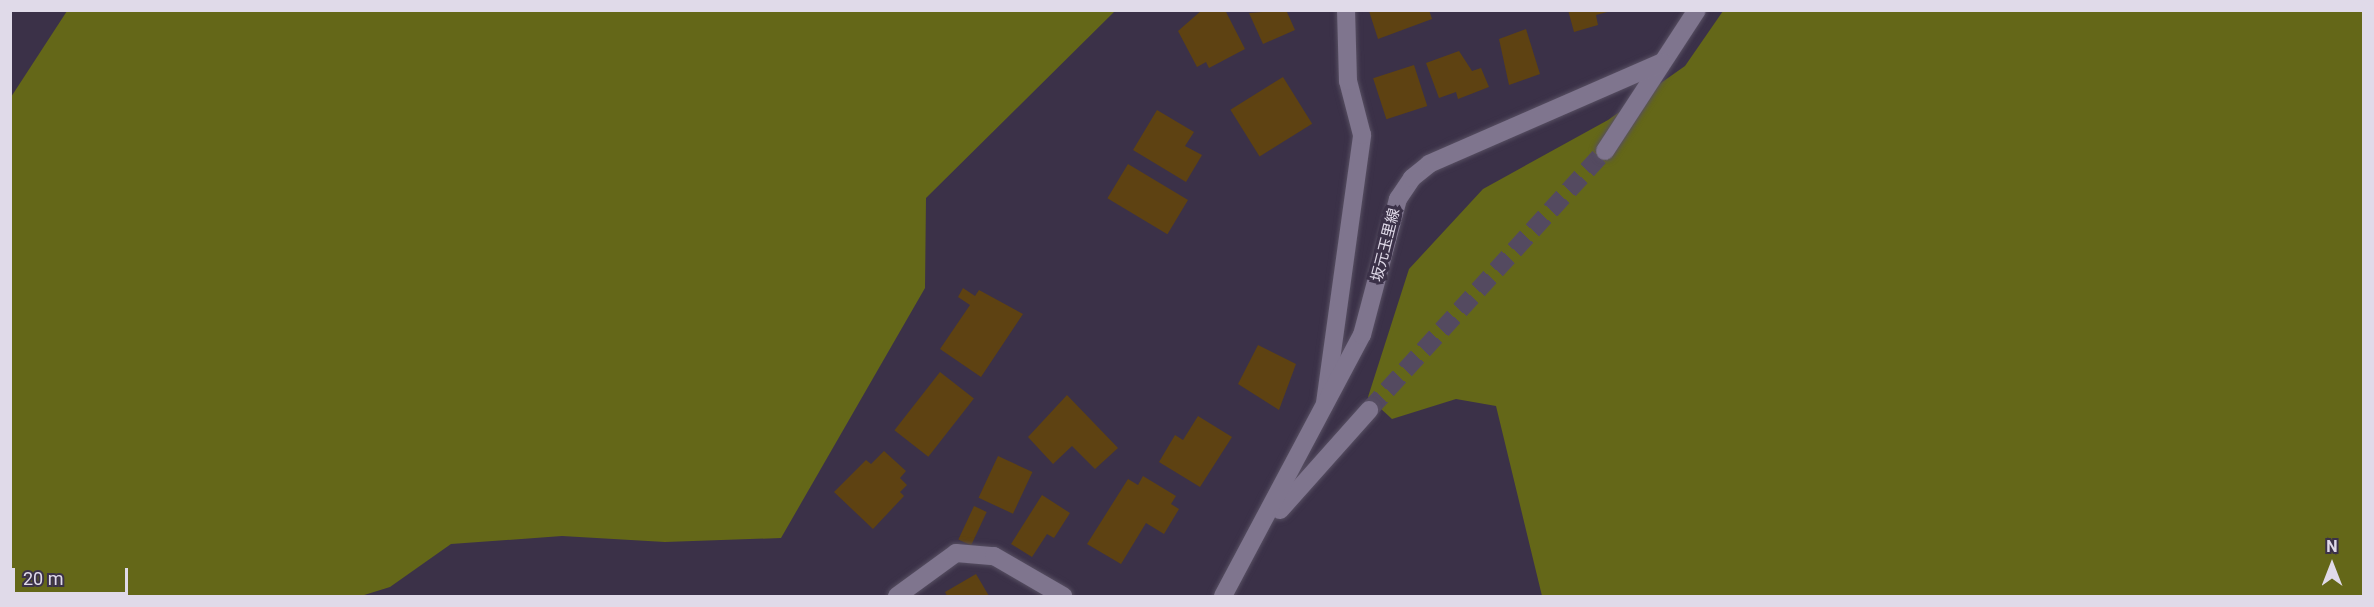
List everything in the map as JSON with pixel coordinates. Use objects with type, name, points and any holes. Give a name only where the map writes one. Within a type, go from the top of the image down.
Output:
[{"type":"street","points":[[1324,411],[1362,135],[1348,81],[1346,10]]},
{"type":"street","points":[[1605,151],[1697,10]]},
{"type":"street","name":"坂元玉里線","points":[[1223,597],[1261,531],[1362,336],[1398,199],[1412,178],[1429,164],[1662,62]]},
{"type":"street","name":"坂元玉里線","points":[[1261,531],[1369,410]]},
{"type":"street","points":[[897,597],[956,553],[994,556],[1063,597]]},
{"type":"shaded area","points":[[67,11],[1115,11],[926,198],[925,288],[781,538],[665,542],[562,536],[451,544],[390,587],[361,596],[11,596],[11,97]]},
{"type":"shaded area","points":[[1723,11],[2363,11],[2363,596],[1542,596],[1496,406],[1456,399],[1392,419],[1368,397],[1409,269],[1483,189],[1608,120],[1685,66]]},
{"type":"building","points":[[1202,10],[1225,10],[1245,49],[1209,68],[1206,62],[1197,67],[1178,31]]},
{"type":"building","points":[[1286,10],[1295,30],[1263,44],[1249,13]]},
{"type":"building","points":[[1429,10],[1432,19],[1378,39],[1369,11]]},
{"type":"building","points":[[1568,10],[1611,11],[1596,15],[1598,25],[1574,32]]},
{"type":"building","points":[[1526,29],[1540,74],[1509,85],[1499,39]]},
{"type":"building","points":[[1459,51],[1472,71],[1481,68],[1489,87],[1458,99],[1456,92],[1439,98],[1426,63]]},
{"type":"building","points":[[1414,65],[1427,106],[1386,119],[1373,78]]},
{"type":"building","points":[[1283,77],[1312,124],[1260,156],[1230,110]]},
{"type":"building","points":[[1157,110],[1194,132],[1185,146],[1202,155],[1186,182],[1133,150]]},
{"type":"building","points":[[1128,164],[1188,200],[1167,234],[1107,198]]},
{"type":"building","points":[[963,288],[975,296],[979,290],[1023,314],[981,377],[940,349],[970,305],[958,297]]},
{"type":"building","points":[[1258,345],[1296,364],[1279,410],[1238,384]]},
{"type":"building","points":[[940,372],[974,398],[928,457],[894,430]]},
{"type":"building","points":[[1067,395],[1118,448],[1095,469],[1072,446],[1053,464],[1028,437]]},
{"type":"building","points":[[1198,416],[1232,437],[1200,487],[1159,462],[1175,435],[1183,440]]},
{"type":"building","points":[[884,451],[906,471],[900,478],[907,485],[900,492],[904,496],[873,529],[834,492],[866,460],[871,464]]},
{"type":"building","points":[[998,456],[1032,472],[1013,514],[979,498]]},
{"type":"building","points":[[1143,476],[1176,496],[1171,504],[1179,509],[1164,534],[1146,523],[1121,564],[1087,544],[1128,479],[1138,485]]},
{"type":"building","points":[[1042,495],[1070,513],[1054,538],[1047,534],[1032,557],[1011,544]]},
{"type":"building","points":[[974,506],[987,512],[971,545],[958,540]]},
{"type":"building","points":[[976,574],[989,596],[947,596],[945,592]]},
{"type":"tunnel","points":[[1369,410],[1605,151]]}]
